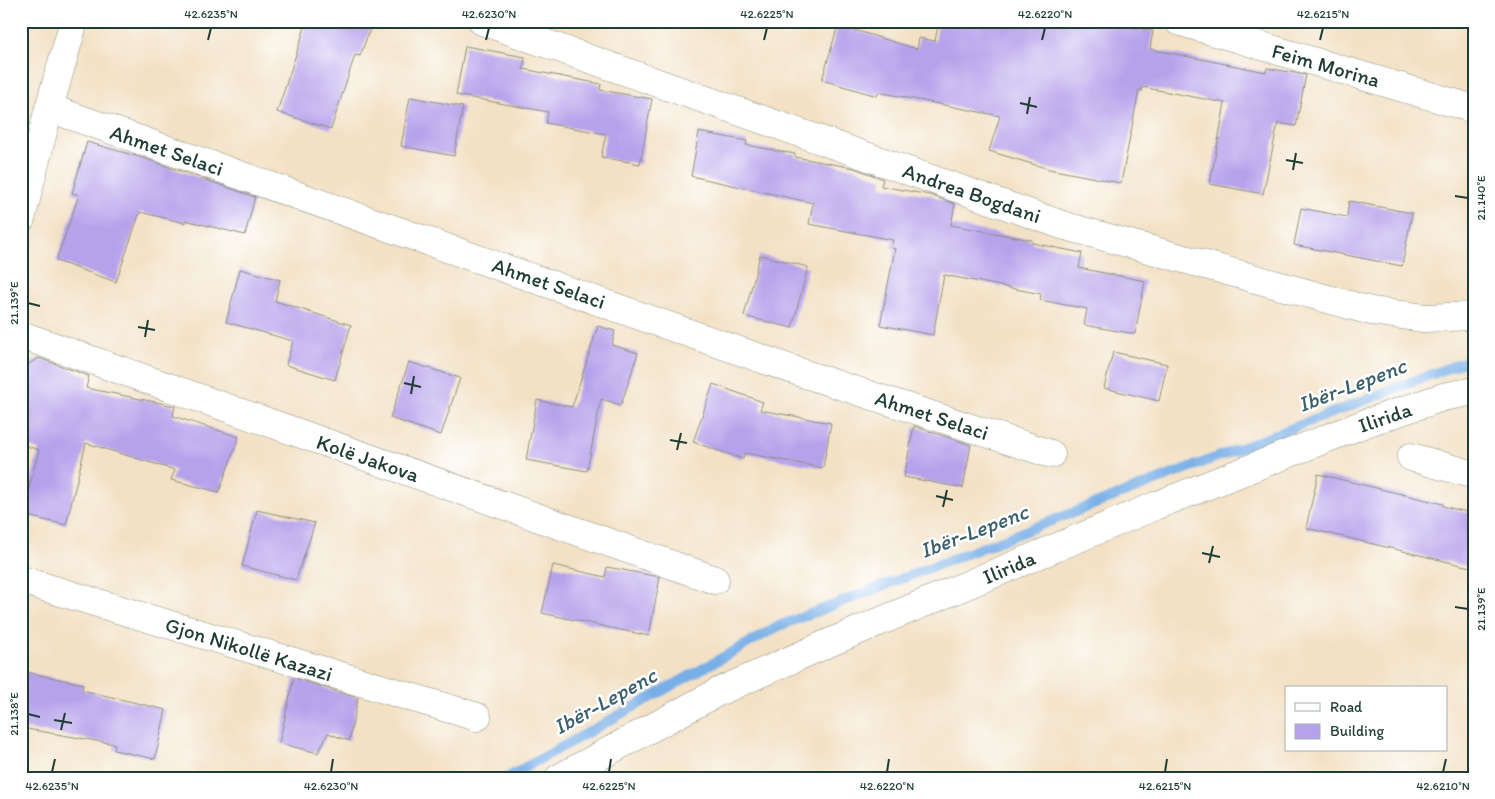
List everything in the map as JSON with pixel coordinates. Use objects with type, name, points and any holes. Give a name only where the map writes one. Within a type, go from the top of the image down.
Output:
[{"type":"street","points":[[21,220],[49,108],[74,21]]},
{"type":"street","name":"Andrea Bogdani","points":[[482,21],[1062,225],[1371,311],[1424,318],[1474,316]]},
{"type":"street","name":"Feim Morina","points":[[1178,21],[1474,108]]},
{"type":"street","name":"Ahmet Selaci","points":[[49,108],[805,374],[1051,454]]},
{"type":"street","name":"Kolë Jakova","points":[[21,336],[715,580]]},
{"type":"street","name":"Ilirida","points":[[559,778],[718,692],[840,638],[1155,506],[1366,423],[1442,397],[1474,391]]},
{"type":"street","points":[[1411,458],[1474,474]]},
{"type":"street","name":"Gjon Nikollë Kazazi","points":[[21,580],[477,717]]},
{"type":"building","points":[[307,21],[373,21],[360,56],[355,55],[331,129],[277,112]]},
{"type":"building","points":[[939,21],[1100,21],[1153,31],[1150,49],[1266,72],[1267,68],[1306,75],[1296,126],[1278,123],[1263,194],[1210,184],[1225,103],[1142,87],[1142,91],[1139,90],[1121,183],[1049,169],[989,151],[1000,116],[878,92],[877,96],[822,80],[838,25],[917,49],[919,38],[935,41]]},
{"type":"building","points":[[465,46],[525,57],[523,69],[601,84],[600,90],[652,99],[640,164],[601,157],[606,134],[546,123],[548,112],[456,95]]},
{"type":"building","points":[[410,97],[463,107],[454,156],[401,146]]},
{"type":"building","points":[[699,132],[747,141],[746,145],[795,154],[795,157],[854,168],[883,179],[881,186],[930,195],[955,204],[951,225],[1032,240],[1032,243],[1082,253],[1079,268],[1145,281],[1135,334],[1084,325],[1087,309],[1040,300],[1041,294],[944,275],[933,335],[880,325],[895,249],[891,248],[893,240],[809,224],[813,203],[691,176]]},
{"type":"building","points":[[87,142],[143,158],[255,197],[245,235],[185,220],[185,223],[140,212],[116,282],[56,261],[79,195],[72,193]]},
{"type":"building","points":[[1349,201],[1412,213],[1402,266],[1294,245],[1301,208],[1347,217]]},
{"type":"building","points":[[760,255],[808,267],[792,328],[744,316]]},
{"type":"building","points":[[240,269],[280,280],[275,301],[351,325],[335,380],[286,365],[293,341],[226,322]]},
{"type":"building","points":[[598,326],[615,331],[612,345],[638,353],[621,405],[601,399],[587,471],[526,460],[537,400],[572,407]]},
{"type":"building","points":[[1113,352],[1167,364],[1159,401],[1104,388]]},
{"type":"building","points":[[39,358],[89,376],[86,388],[175,406],[173,416],[239,437],[219,492],[171,480],[175,470],[86,443],[66,525],[22,515],[39,450],[21,444],[21,382],[25,366]]},
{"type":"building","points":[[409,362],[460,378],[441,435],[390,418]]},
{"type":"building","points":[[713,384],[763,402],[760,410],[831,423],[823,468],[745,453],[743,459],[693,442]]},
{"type":"building","points":[[914,426],[971,445],[963,488],[904,477]]},
{"type":"building","points":[[1318,474],[1443,504],[1443,506],[1474,514],[1474,568],[1306,528]]},
{"type":"building","points":[[257,510],[315,523],[296,580],[242,566]]},
{"type":"building","points":[[553,565],[605,577],[607,567],[660,577],[649,636],[542,613]]},
{"type":"building","points":[[21,671],[83,684],[82,690],[166,710],[155,759],[114,750],[115,744],[21,728]]},
{"type":"building","points":[[294,678],[358,698],[349,741],[328,733],[318,753],[279,743]]},
{"type":"waterway","name":"Ibër-Lepenc","points":[[506,778],[779,626],[1474,358]]}]
